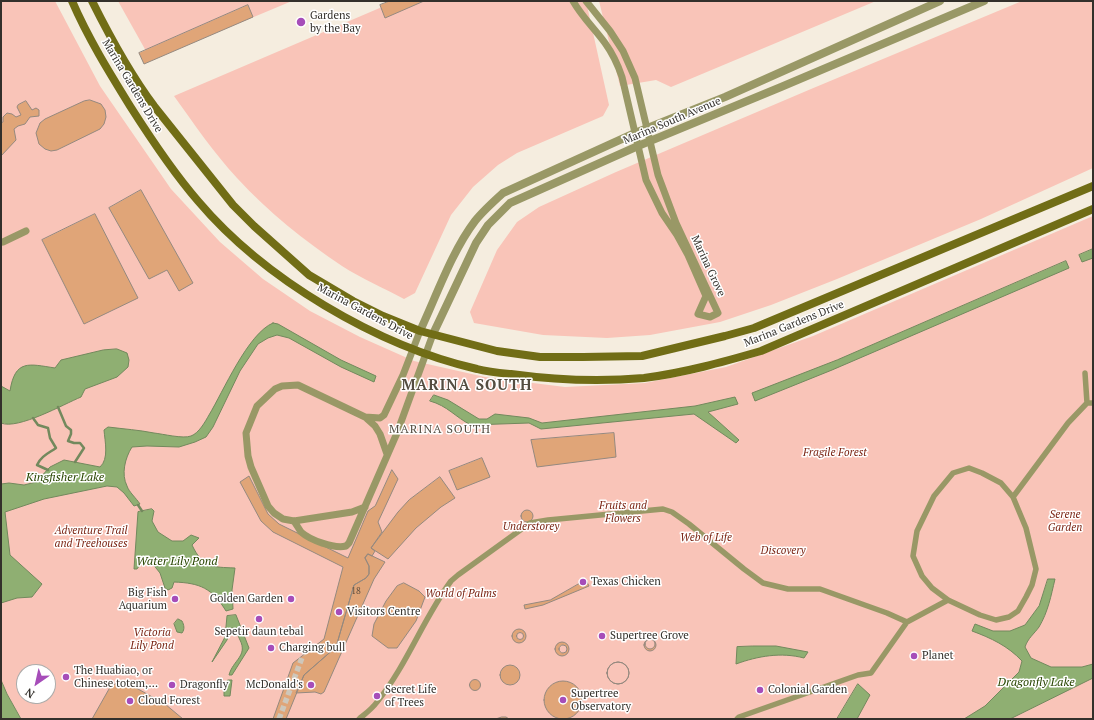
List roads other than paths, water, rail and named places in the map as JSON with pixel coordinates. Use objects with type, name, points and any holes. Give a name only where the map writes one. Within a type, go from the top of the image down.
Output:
[{"type":"main road","name":"Marina Gardens Drive","points":[[72,1],[105,64],[163,157],[199,202],[253,255],[278,275],[306,294],[355,322],[399,344],[478,370],[546,379],[581,380],[644,378],[703,367],[761,351],[1093,209]]},
{"type":"main road","name":"Marina Gardens Drive","points":[[92,1],[109,34],[144,93],[198,162],[233,205],[254,226],[309,274],[353,302],[383,316],[420,331],[497,352],[527,356],[642,356],[754,328],[1093,186]]},
{"type":"street","name":"Marina Grove","points":[[573,1],[605,44],[616,62],[622,77],[646,180],[662,213],[688,255],[706,296],[698,314],[710,317],[718,313],[676,223],[658,175],[635,78],[610,31],[586,1]]},
{"type":"street","name":"Marina South Avenue","points":[[420,331],[463,240],[474,222],[488,206],[503,193],[635,133],[725,97],[940,1]]},
{"type":"street","name":"Marina South Avenue","points":[[433,334],[476,244],[488,225],[510,204],[638,146],[984,1]]},
{"type":"street","points":[[3,242],[26,231]]},
{"type":"street","points":[[365,417],[380,418],[384,415],[404,375],[412,349],[420,331]]},
{"type":"street","points":[[294,521],[301,531],[312,538],[336,548],[346,546],[349,543],[399,427],[433,334]]},
{"type":"street","points":[[1013,497],[1068,423],[1090,403],[1085,373]]},
{"type":"street","points":[[365,507],[352,512],[294,521],[278,516],[268,506],[251,467],[248,456],[246,433],[257,406],[275,389],[282,386],[298,385],[365,417],[375,426],[380,434],[387,454]]},
{"type":"street","points":[[969,468],[982,473],[1001,483],[1013,497],[1026,528],[1036,569],[1032,585],[1018,611],[1009,617],[996,620],[980,615],[948,600],[932,588],[922,576],[913,556],[917,531],[934,496],[953,473],[969,468]]},
{"type":"street","points":[[359,719],[376,703],[395,677],[417,636],[451,581],[530,523],[663,509],[672,512],[689,524],[763,583],[788,589],[820,589],[887,613],[907,622]]},
{"type":"street","points":[[737,719],[858,675],[871,673],[907,622],[948,600]]},
{"type":"water","points":[[1093,249],[1093,258],[1082,262],[1079,255]]},
{"type":"water","points":[[1066,261],[1069,268],[832,370],[755,401],[752,393],[837,360]]},
{"type":"water","name":"Kingfisher Lake","points":[[273,323],[278,324],[341,360],[376,376],[374,382],[341,367],[289,338],[277,335],[268,338],[258,344],[240,371],[213,427],[206,437],[179,447],[132,447],[127,456],[124,476],[128,488],[140,504],[134,506],[124,493],[117,487],[107,486],[44,499],[5,512],[10,555],[42,584],[32,597],[17,598],[1,603],[1,484],[9,483],[24,485],[36,482],[50,467],[64,460],[100,467],[105,460],[106,445],[104,430],[108,427],[178,437],[194,435],[206,421],[245,350],[254,338]]},
{"type":"water","points":[[117,349],[127,353],[129,360],[128,367],[117,377],[85,389],[81,397],[29,420],[9,424],[1,423],[1,386],[10,391],[15,373],[20,369],[31,365],[55,368],[61,360],[103,350]]},
{"type":"water","points":[[434,395],[448,400],[479,419],[487,419],[495,414],[529,418],[542,423],[695,406],[735,397],[738,404],[708,412],[739,440],[736,443],[694,414],[541,429],[529,423],[471,425],[442,406],[430,401]]},
{"type":"water","name":"Water Lily Pond","points":[[152,509],[154,511],[152,521],[158,532],[172,541],[183,541],[191,535],[199,538],[192,545],[196,553],[204,562],[214,566],[235,568],[232,590],[233,609],[226,611],[216,597],[204,588],[198,586],[174,582],[172,588],[168,590],[165,588],[160,573],[148,558],[142,562],[137,569],[134,569],[138,512]]},
{"type":"water","name":"Dragonfly Lake","points":[[1048,579],[1055,579],[1047,610],[1039,627],[1029,639],[1025,647],[1031,658],[1051,667],[1082,667],[1093,664],[1093,678],[1010,719],[964,719],[985,706],[1019,672],[1022,661],[999,643],[972,631],[975,624],[993,631],[1010,631],[1025,625],[1039,606]]},
{"type":"water","points":[[236,615],[249,648],[232,675],[229,675],[242,650],[242,645],[234,628],[231,628],[227,640],[212,662],[225,637],[227,616]]},
{"type":"water","points":[[178,619],[182,621],[183,624],[184,628],[182,633],[177,632],[174,624]]},
{"type":"water","points":[[776,646],[808,652],[804,658],[778,655],[753,659],[736,664],[737,647]]},
{"type":"water","points":[[1,680],[7,694],[21,719],[1,719]]},
{"type":"water","points":[[228,680],[232,680],[230,696],[224,696],[224,690]]},
{"type":"water","points":[[858,684],[870,695],[857,719],[837,719]]},
{"type":"waterway","points":[[58,407],[66,426],[71,430],[68,441],[80,443],[84,448],[75,462]]},
{"type":"waterway","points":[[33,418],[38,425],[48,428],[50,438],[56,448],[43,457],[37,465],[48,470]]},
{"type":"waterway","points":[[138,505],[142,511]]},
{"type":"tunnel","points":[[279,719],[303,655]]},
{"type":"place","name":"Gardens by the Bay","points":[[301,22]]},
{"type":"place","name":"Texas Chicken","points":[[583,582]]},
{"type":"place","name":"Big Fish Aquarium","points":[[175,599]]},
{"type":"place","name":"Golden Garden","points":[[291,599]]},
{"type":"place","name":"Visitors Centre","points":[[339,612]]},
{"type":"place","name":"Sepetir daun tebal","points":[[259,619]]},
{"type":"place","name":"Supertree Grove","points":[[602,636]]},
{"type":"place","name":"Charging bull","points":[[271,648]]},
{"type":"place","name":"Planet","points":[[914,656]]},
{"type":"place","name":"The Huabiao, or Chinese totem,...","points":[[66,677]]},
{"type":"place","name":"Dragonfly","points":[[172,685]]},
{"type":"place","name":"McDonald's","points":[[311,685]]},
{"type":"place","name":"Colonial Garden","points":[[760,690]]},
{"type":"place","name":"Secret Life of Trees","points":[[377,696]]},
{"type":"place","name":"Supertree Observatory","points":[[563,700]]},
{"type":"place","name":"Cloud Forest","points":[[130,701]]},
{"type":"district","name":"MARINA SOUTH","points":[[467,386]]},
{"type":"district","name":"MARINA SOUTH","points":[[440,430]]},
{"type":"park label","name":"Fragile Forest","points":[[835,453]]},
{"type":"park label","name":"Fruits and Flowers","points":[[623,512]]},
{"type":"park label","name":"Serene Garden","points":[[1065,521]]},
{"type":"park label","name":"Understorey","points":[[531,527]]},
{"type":"park label","name":"Adventure Trail and Treehouses","points":[[91,537]]},
{"type":"park label","name":"Web of Life","points":[[706,538]]},
{"type":"park label","name":"Discovery","points":[[783,551]]},
{"type":"park label","name":"World of Palms","points":[[461,594]]},
{"type":"park label","name":"Victoria Lily Pond","points":[[152,639]]}]
